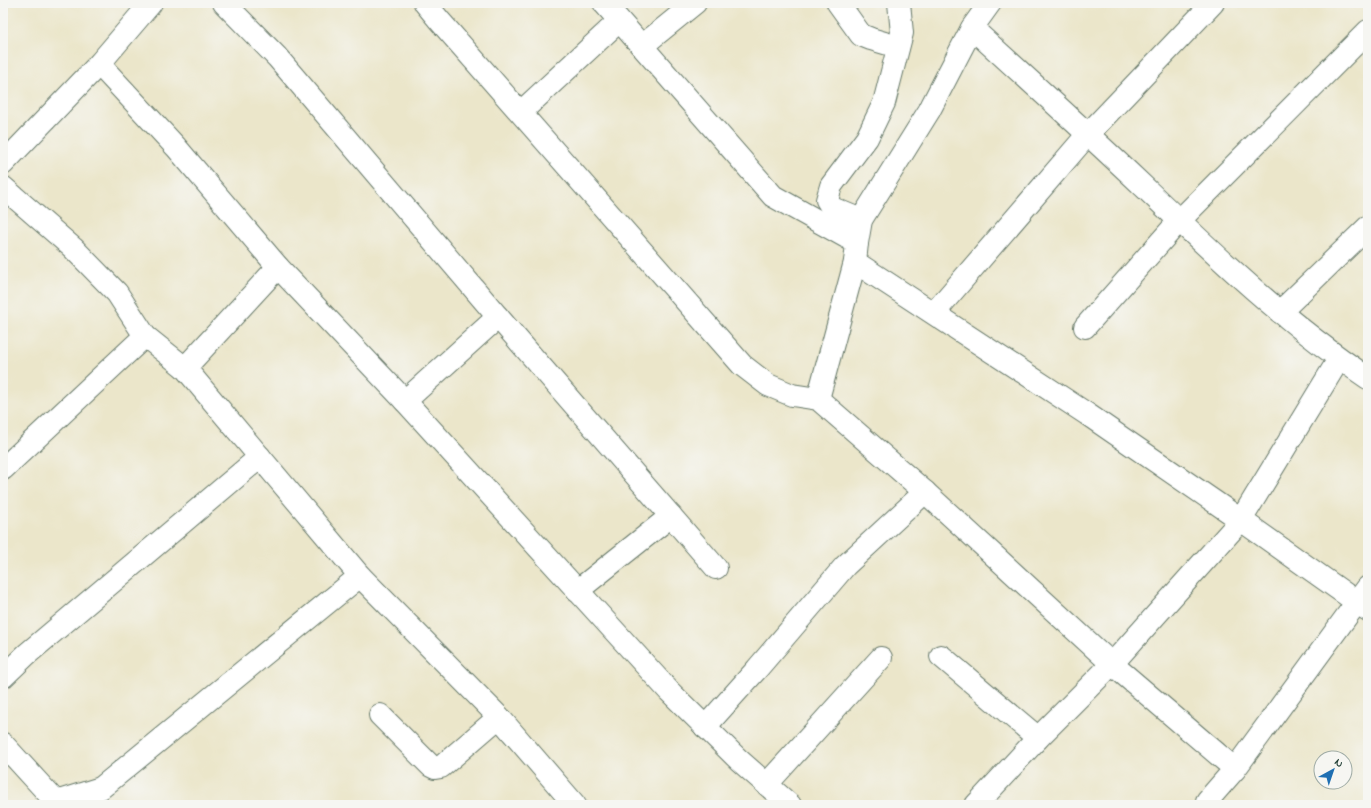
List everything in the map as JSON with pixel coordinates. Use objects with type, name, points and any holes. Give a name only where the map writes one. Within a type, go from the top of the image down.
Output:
[{"type":"street","points":[[3,164],[99,64],[151,3]]},
{"type":"street","points":[[224,3],[277,57],[498,317],[716,568]]},
{"type":"street","points":[[426,3],[439,20],[742,365],[768,385],[792,395],[818,399],[926,492],[1112,664],[1235,769]]},
{"type":"street","points":[[604,3],[773,196],[856,252],[934,313],[1087,414],[1241,520],[1364,600],[1207,804]]},
{"type":"street","points":[[642,46],[695,3]]},
{"type":"street","points":[[838,3],[861,35],[898,47]]},
{"type":"street","points":[[861,220],[832,208],[827,200],[832,186],[867,138],[884,103],[902,33],[899,3]]},
{"type":"street","points":[[818,399],[856,252],[861,220],[928,111],[972,28],[990,3]]},
{"type":"street","points":[[934,313],[1088,134],[1213,3]]},
{"type":"street","points":[[521,112],[619,21]]},
{"type":"street","points":[[972,28],[1088,134],[1179,221],[1280,312],[1339,359],[1368,378]]},
{"type":"street","points":[[1085,327],[1179,221],[1368,31]]},
{"type":"street","points":[[99,64],[176,147],[278,267],[405,401],[664,685],[739,760],[790,805]]},
{"type":"street","points":[[3,187],[73,248],[117,293],[145,336],[185,368],[360,576],[499,717],[575,805]]},
{"type":"street","points":[[1280,312],[1368,227]]},
{"type":"street","points":[[185,368],[278,267]]},
{"type":"street","points":[[405,401],[498,317]]},
{"type":"street","points":[[3,469],[145,336]]},
{"type":"street","points":[[976,805],[1038,738],[1112,664],[1241,520],[1339,359]]},
{"type":"street","points":[[3,677],[27,654],[260,457]]},
{"type":"street","points":[[705,727],[845,566],[926,492]]},
{"type":"street","points":[[577,591],[671,516]]},
{"type":"street","points":[[3,744],[54,804],[101,788],[360,576]]},
{"type":"street","points":[[941,656],[1038,738]]},
{"type":"street","points":[[766,784],[881,658]]},
{"type":"street","points":[[380,715],[431,766],[435,768],[441,767],[499,717]]}]
